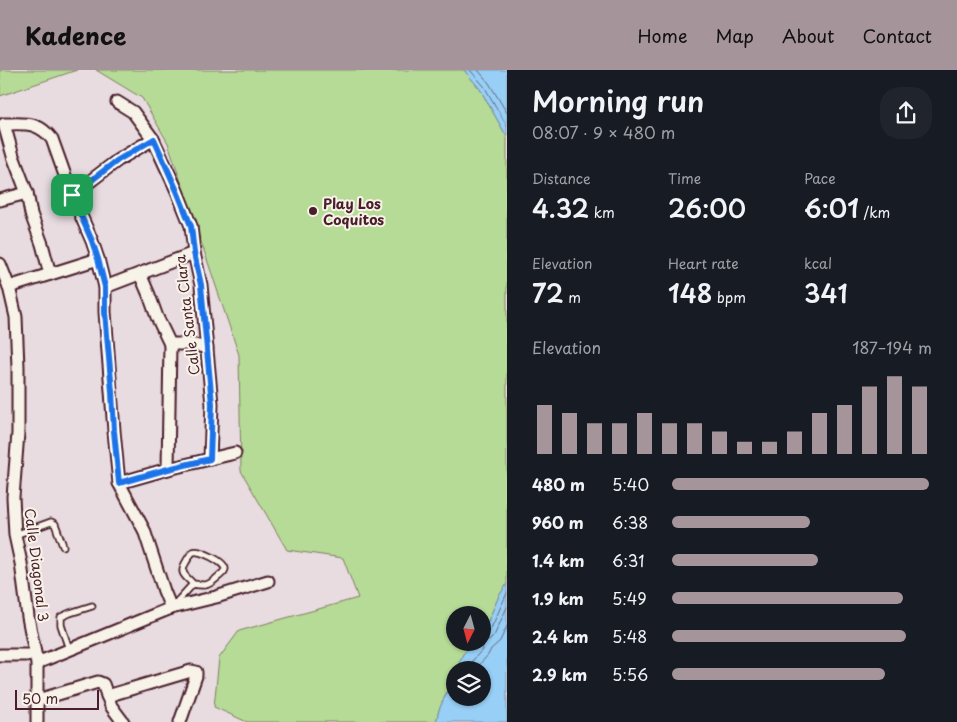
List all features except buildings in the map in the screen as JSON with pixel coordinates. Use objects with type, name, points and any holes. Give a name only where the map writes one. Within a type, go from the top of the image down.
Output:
[{"type":"street","name":"Calle Santa Clara","points":[[117,102],[133,112],[154,139],[191,226],[194,253],[201,285],[212,404],[210,459]]},
{"type":"street","points":[[50,274],[31,214],[27,193],[13,156],[4,124],[27,124],[39,127],[47,132],[52,139],[72,195],[92,241],[105,287],[105,312],[119,483],[144,530],[171,608]]},
{"type":"street","points":[[72,195],[118,160],[154,139]]},
{"type":"street","points":[[0,200],[27,193]]},
{"type":"street","points":[[105,287],[194,253]]},
{"type":"street","points":[[9,287],[98,259]]},
{"type":"street","name":"Calle Diagonal 3","points":[[0,264],[9,287],[16,317],[18,433],[13,497],[15,534],[36,659],[37,722]]},
{"type":"street","points":[[140,274],[170,344],[168,469]]},
{"type":"street","points":[[170,344],[191,344],[206,348]]},
{"type":"street","points":[[119,483],[235,453]]},
{"type":"street","points":[[0,655],[36,659],[69,649],[171,608],[268,581]]},
{"type":"street","points":[[107,696],[194,671],[196,676],[180,722]]},
{"type":"street","points":[[38,700],[98,682],[103,684],[114,710],[123,722]]},
{"type":"lane","points":[[15,534],[51,522],[55,524],[63,546]]},
{"type":"lane","points":[[195,551],[203,553],[223,564],[224,571],[210,584],[206,586],[193,584],[182,572],[182,568],[191,553],[195,551]]},
{"type":"lane","points":[[171,608],[193,584]]},
{"type":"lane","points":[[69,649],[61,626],[61,617],[92,606]]},
{"type":"green space","points":[[0,70],[77,70],[0,96]]},
{"type":"green space","points":[[96,70],[464,70],[480,89],[507,137],[507,584],[499,596],[491,614],[491,606],[446,606],[446,651],[466,651],[460,661],[446,661],[446,694],[436,722],[247,722],[214,707],[219,658],[239,631],[358,598],[343,558],[287,550],[241,471],[239,355],[168,143],[142,98]]},
{"type":"water","points":[[464,70],[507,70],[507,137],[480,89]]},
{"type":"water","points":[[507,584],[507,722],[436,722],[446,694],[446,706],[491,706],[491,661],[460,661],[466,651],[491,651],[491,614],[499,596]]},
{"type":"place","name":"Play Los Coquitos","points":[[313,211]]},
{"type":"route","points":[[154,139],[191,226],[194,253],[201,285],[212,404],[210,459],[119,483],[105,312],[105,287],[92,241],[72,195],[118,160],[154,139]]}]
